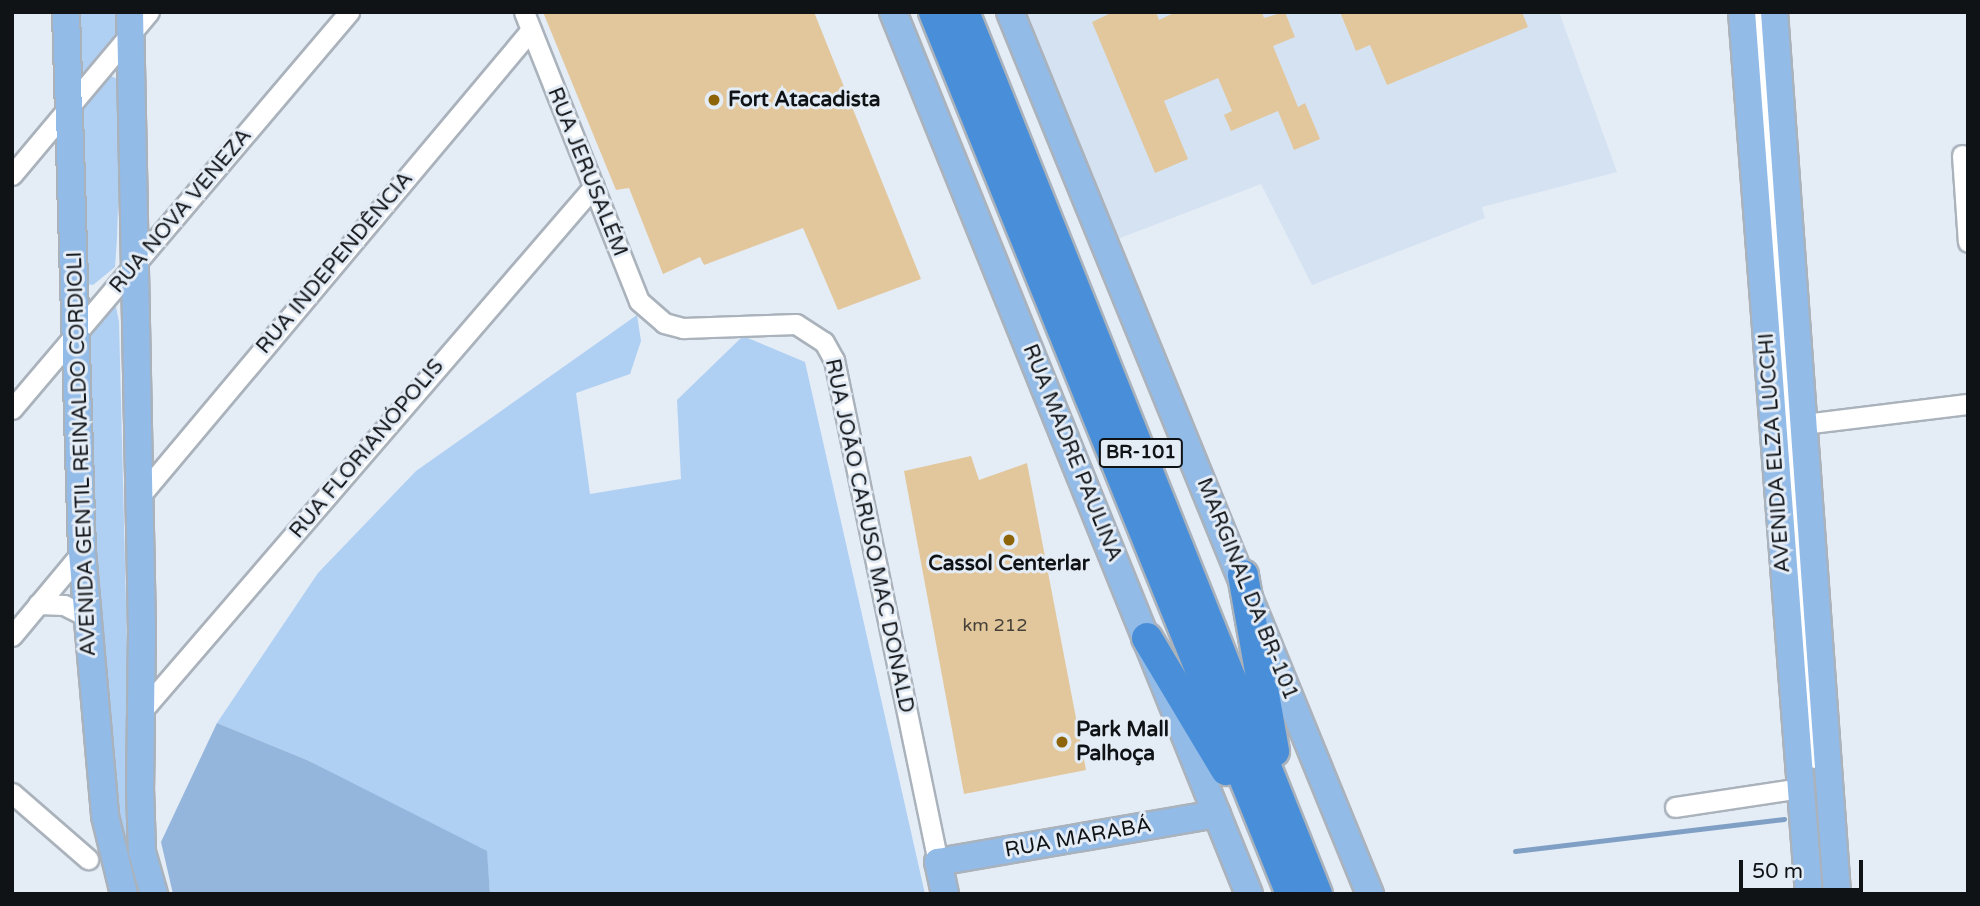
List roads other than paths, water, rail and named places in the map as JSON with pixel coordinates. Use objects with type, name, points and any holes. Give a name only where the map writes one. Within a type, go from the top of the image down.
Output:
[{"type":"highway","name":"BR-101","points":[[934,12],[1291,894]]},
{"type":"highway","name":"BR-101","points":[[964,12],[1317,894]]},
{"type":"highway","points":[[1243,575],[1285,813]]},
{"type":"highway","points":[[1147,638],[1274,850]]},
{"type":"main road","name":"AVENIDA GENTIL REINALDO CORDIOLI","points":[[66,12],[86,617],[105,816],[124,894]]},
{"type":"main road","name":"RUA MADRE PAULINA","points":[[893,12],[1249,894]]},
{"type":"main road","name":"MARGINAL DA BR-101","points":[[1010,12],[1243,575],[1370,894]]},
{"type":"main road","name":"AVENIDA ELZA LUCCHI","points":[[1742,12],[1760,46],[1804,424],[1837,894]]},
{"type":"main road","name":"AVENIDA ELZA LUCCHI","points":[[1774,12],[1760,46],[1809,894]]},
{"type":"main road","points":[[130,24],[140,496],[142,852],[154,894]]},
{"type":"main road","name":"RUA MARABÁ","points":[[938,862],[1217,814]]},
{"type":"main road","name":"RUA JOÃO CARUSO MAC DONALD","points":[[938,862],[945,894]]},
{"type":"street","points":[[12,175],[69,108],[130,24],[149,12]]},
{"type":"street","name":"RUA NOVA VENEZA","points":[[12,409],[349,12]]},
{"type":"street","points":[[1757,12],[1825,894]]},
{"type":"street","name":"RUA JERUSALÉM","points":[[527,21],[639,301],[664,323]]},
{"type":"street","name":"RUA INDEPENDÊNCIA","points":[[140,496],[527,21]]},
{"type":"street","points":[[1962,155],[1968,242]]},
{"type":"street","name":"RUA FLORIANÓPOLIS","points":[[141,712],[594,186]]},
{"type":"street","name":"RUA JOÃO CARUSO MAC DONALD","points":[[664,323],[698,328],[796,324],[824,342],[835,360],[938,862]]},
{"type":"street","points":[[1804,424],[1968,404]]},
{"type":"street","points":[[12,636],[82,552]]},
{"type":"street","points":[[38,604],[64,605],[86,617]]},
{"type":"street","points":[[1675,807],[1801,788]]},
{"type":"street","points":[[12,793],[88,859]]},
{"type":"waterway","points":[[1515,851],[1784,819]]},
{"type":"place","name":"Fort Atacadista","points":[[714,100]]},
{"type":"place","name":"Cassol Centerlar","points":[[1009,540]]},
{"type":"place","name":"Park Mall Palhoça","points":[[1062,742]]}]
